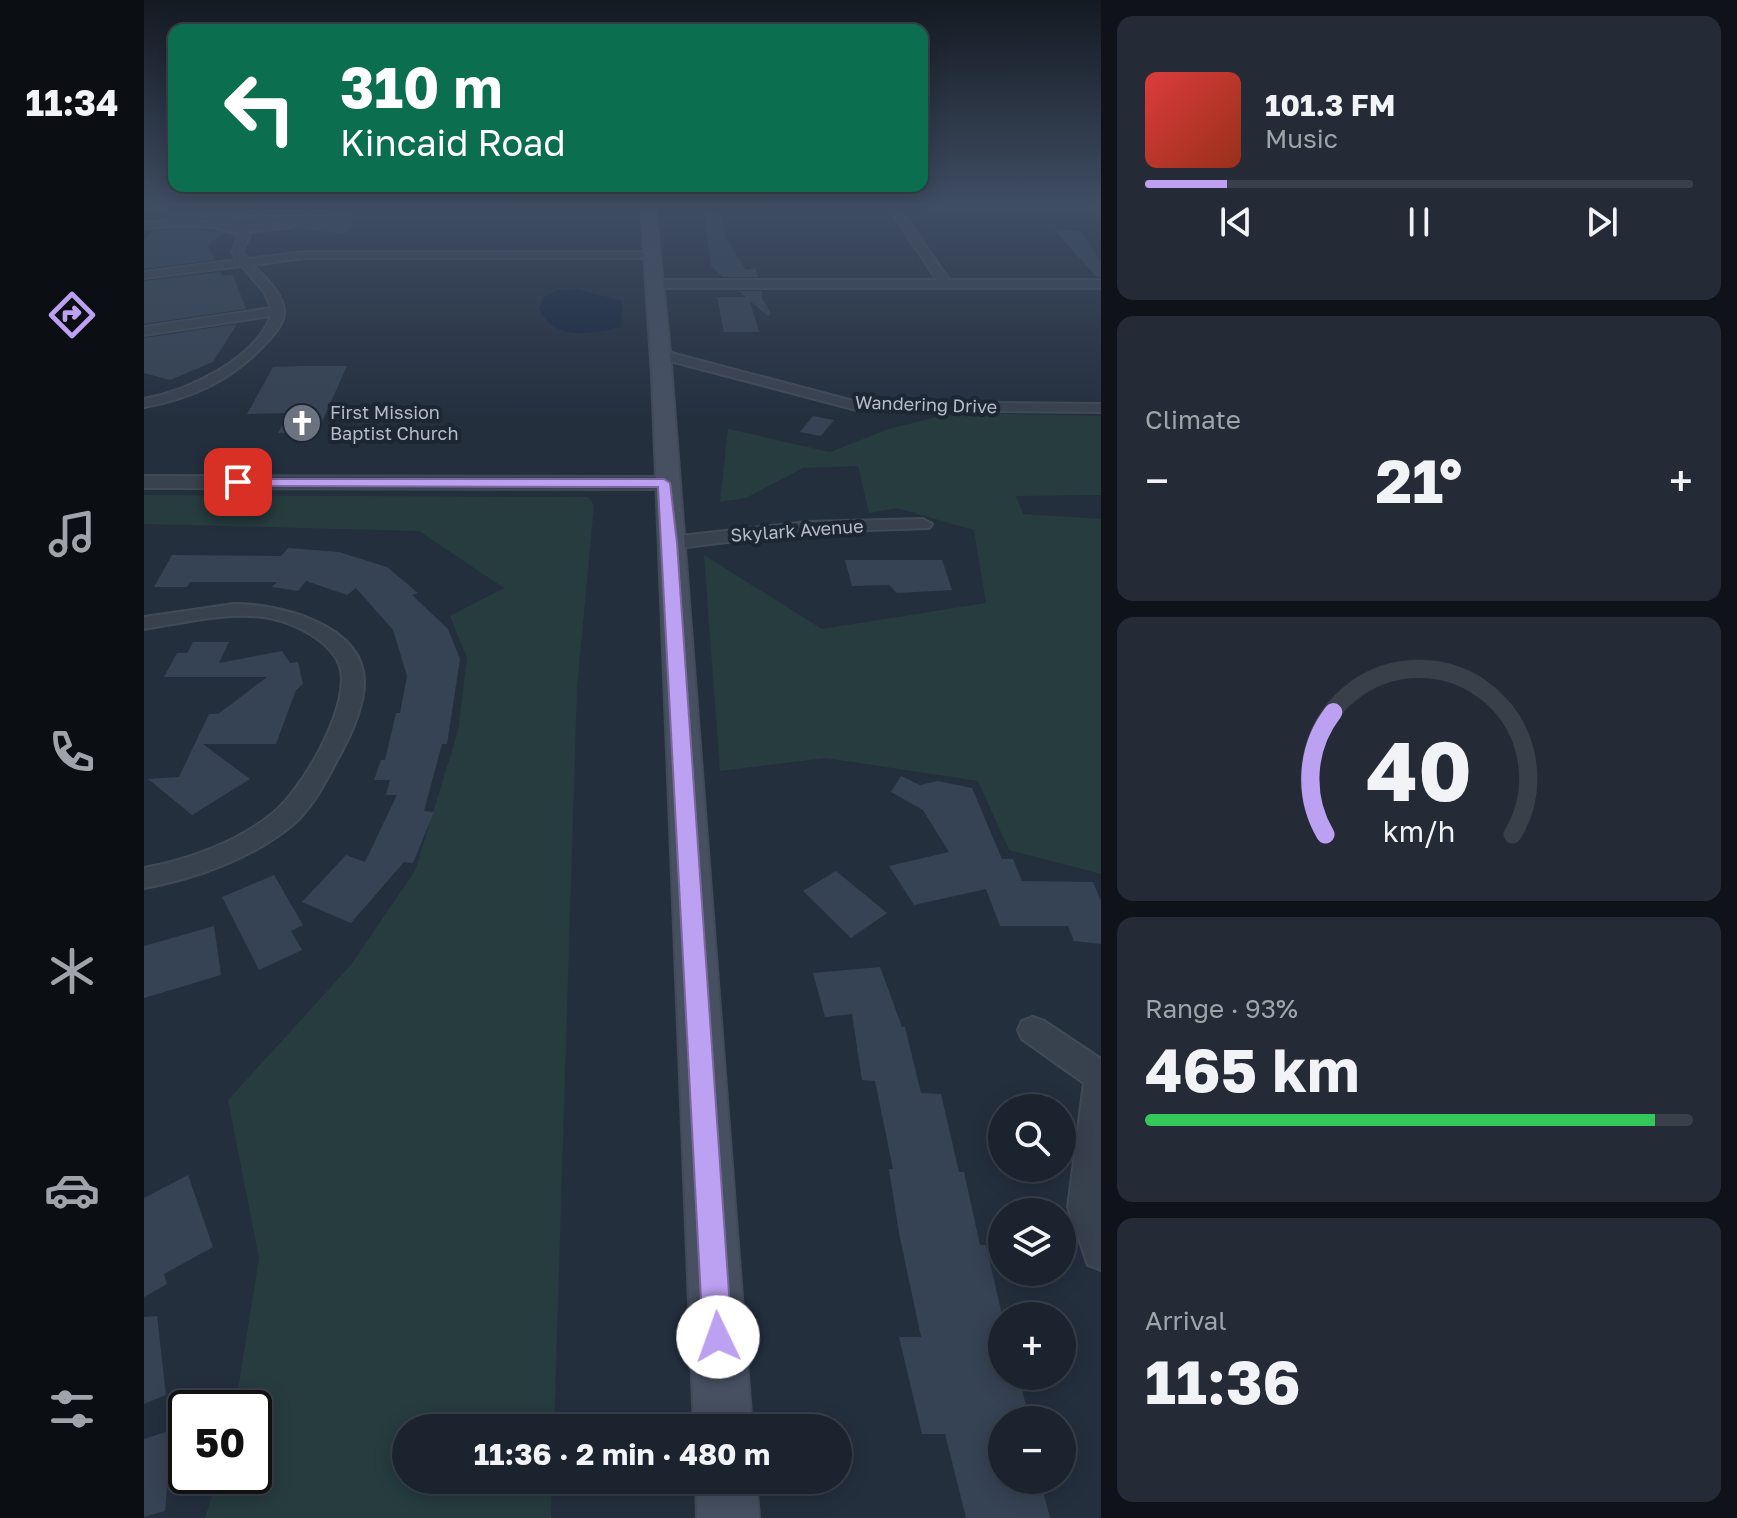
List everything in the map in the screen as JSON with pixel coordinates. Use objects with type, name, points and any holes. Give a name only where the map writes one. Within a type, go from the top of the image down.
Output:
[{"type":"main road","points":[[652,276],[660,354],[664,483],[722,1414]]},
{"type":"main road","points":[[727,1494],[728,1518]]},
{"type":"street","points":[[144,403],[186,394],[236,368],[276,323],[278,311],[274,297],[255,276]]},
{"type":"street","points":[[795,276],[945,283],[1101,284]]},
{"type":"street","points":[[940,276],[945,283]]},
{"type":"street","points":[[144,331],[278,311]]},
{"type":"street","name":"Wandering Drive","points":[[660,354],[857,406],[1101,408]]},
{"type":"street","points":[[144,482],[664,483]]},
{"type":"street","name":"Skylark Avenue","points":[[670,543],[808,527],[923,524]]},
{"type":"street","points":[[144,623],[210,612],[265,611],[301,621],[339,645],[353,679],[338,736],[306,792],[282,819],[221,855],[144,878]]},
{"type":"street","points":[[1033,1030],[1100,1075],[1086,1207],[1101,1252]]},
{"type":"green space","points":[[953,413],[1101,416],[1101,495],[1016,496],[1023,514],[1101,519],[1101,874],[1009,850],[978,781],[826,758],[720,771],[704,555],[822,629],[986,603],[974,530],[897,508],[869,513],[858,466],[803,468],[746,498],[720,502],[728,429],[830,452],[889,429]]},
{"type":"green space","points":[[144,495],[588,497],[594,505],[577,688],[554,1414],[392,1414],[392,1494],[552,1494],[551,1518],[205,1518],[212,1494],[272,1494],[272,1390],[238,1390],[259,1258],[228,1100],[350,966],[415,871],[458,731],[467,658],[450,616],[504,588],[419,531],[144,524]]},
{"type":"water","points":[[576,289],[622,301],[621,327],[574,333],[563,331],[545,319],[539,308],[544,297],[558,290]]},
{"type":"building","points":[[188,276],[233,276],[246,309],[144,324],[144,281]]},
{"type":"building","points":[[722,276],[758,277],[723,277]]},
{"type":"building","points":[[739,291],[762,291],[762,298],[771,314],[768,316],[750,301],[759,332],[724,332],[717,297],[746,297]]},
{"type":"building","points":[[237,324],[213,362],[170,380],[144,373],[144,338]]},
{"type":"building","points":[[347,366],[317,433],[278,433],[289,413],[247,414],[273,367]]},
{"type":"building","points":[[813,416],[834,420],[821,436],[800,432]]},
{"type":"building","points":[[288,548],[339,552],[387,567],[418,593],[412,595],[448,629],[460,659],[447,744],[442,744],[424,811],[434,812],[413,863],[404,862],[351,923],[302,902],[346,855],[365,862],[397,795],[386,795],[390,780],[374,780],[381,760],[385,760],[396,713],[400,713],[407,676],[393,630],[356,588],[347,595],[306,581],[298,591],[272,587],[277,582],[190,582],[187,587],[154,587],[172,555],[281,556]]},
{"type":"building","points":[[845,560],[942,560],[952,590],[897,593],[889,585],[852,586]]},
{"type":"building","points":[[193,642],[229,642],[219,663],[282,651],[290,663],[298,662],[303,684],[296,690],[276,744],[203,744],[250,779],[192,815],[148,779],[179,777],[209,714],[218,714],[267,677],[164,677],[177,653],[187,653]]},
{"type":"building","points":[[901,776],[920,785],[938,781],[972,788],[1002,859],[1013,859],[1022,881],[1093,882],[1101,901],[1101,944],[1074,941],[1068,926],[1000,926],[986,889],[914,905],[889,866],[949,852],[923,810],[891,792]]},
{"type":"building","points":[[836,871],[887,913],[851,938],[803,891]]},
{"type":"building","points":[[274,875],[303,925],[291,931],[302,950],[259,970],[222,897]]},
{"type":"building","points":[[214,926],[221,975],[144,998],[144,946]]},
{"type":"building","points":[[880,967],[902,1027],[905,1027],[921,1093],[941,1094],[959,1172],[964,1172],[980,1245],[986,1245],[988,1286],[995,1286],[999,1302],[988,1302],[988,1390],[1022,1390],[1026,1406],[988,1406],[988,1494],[1044,1494],[1050,1518],[966,1518],[945,1434],[922,1434],[899,1337],[921,1337],[899,1233],[889,1169],[893,1169],[875,1081],[862,1080],[852,1014],[825,1017],[813,973]]},
{"type":"building","points":[[188,1175],[213,1247],[164,1274],[167,1284],[144,1297],[144,1198]]},
{"type":"building","points":[[157,1316],[166,1395],[144,1404],[144,1317]]},
{"type":"building","points":[[168,1431],[165,1511],[144,1517],[144,1439]]},
{"type":"place","name":"First Mission Baptist Church","points":[[302,423]]},
{"type":"route","points":[[238,482],[664,483],[718,1337]]}]
